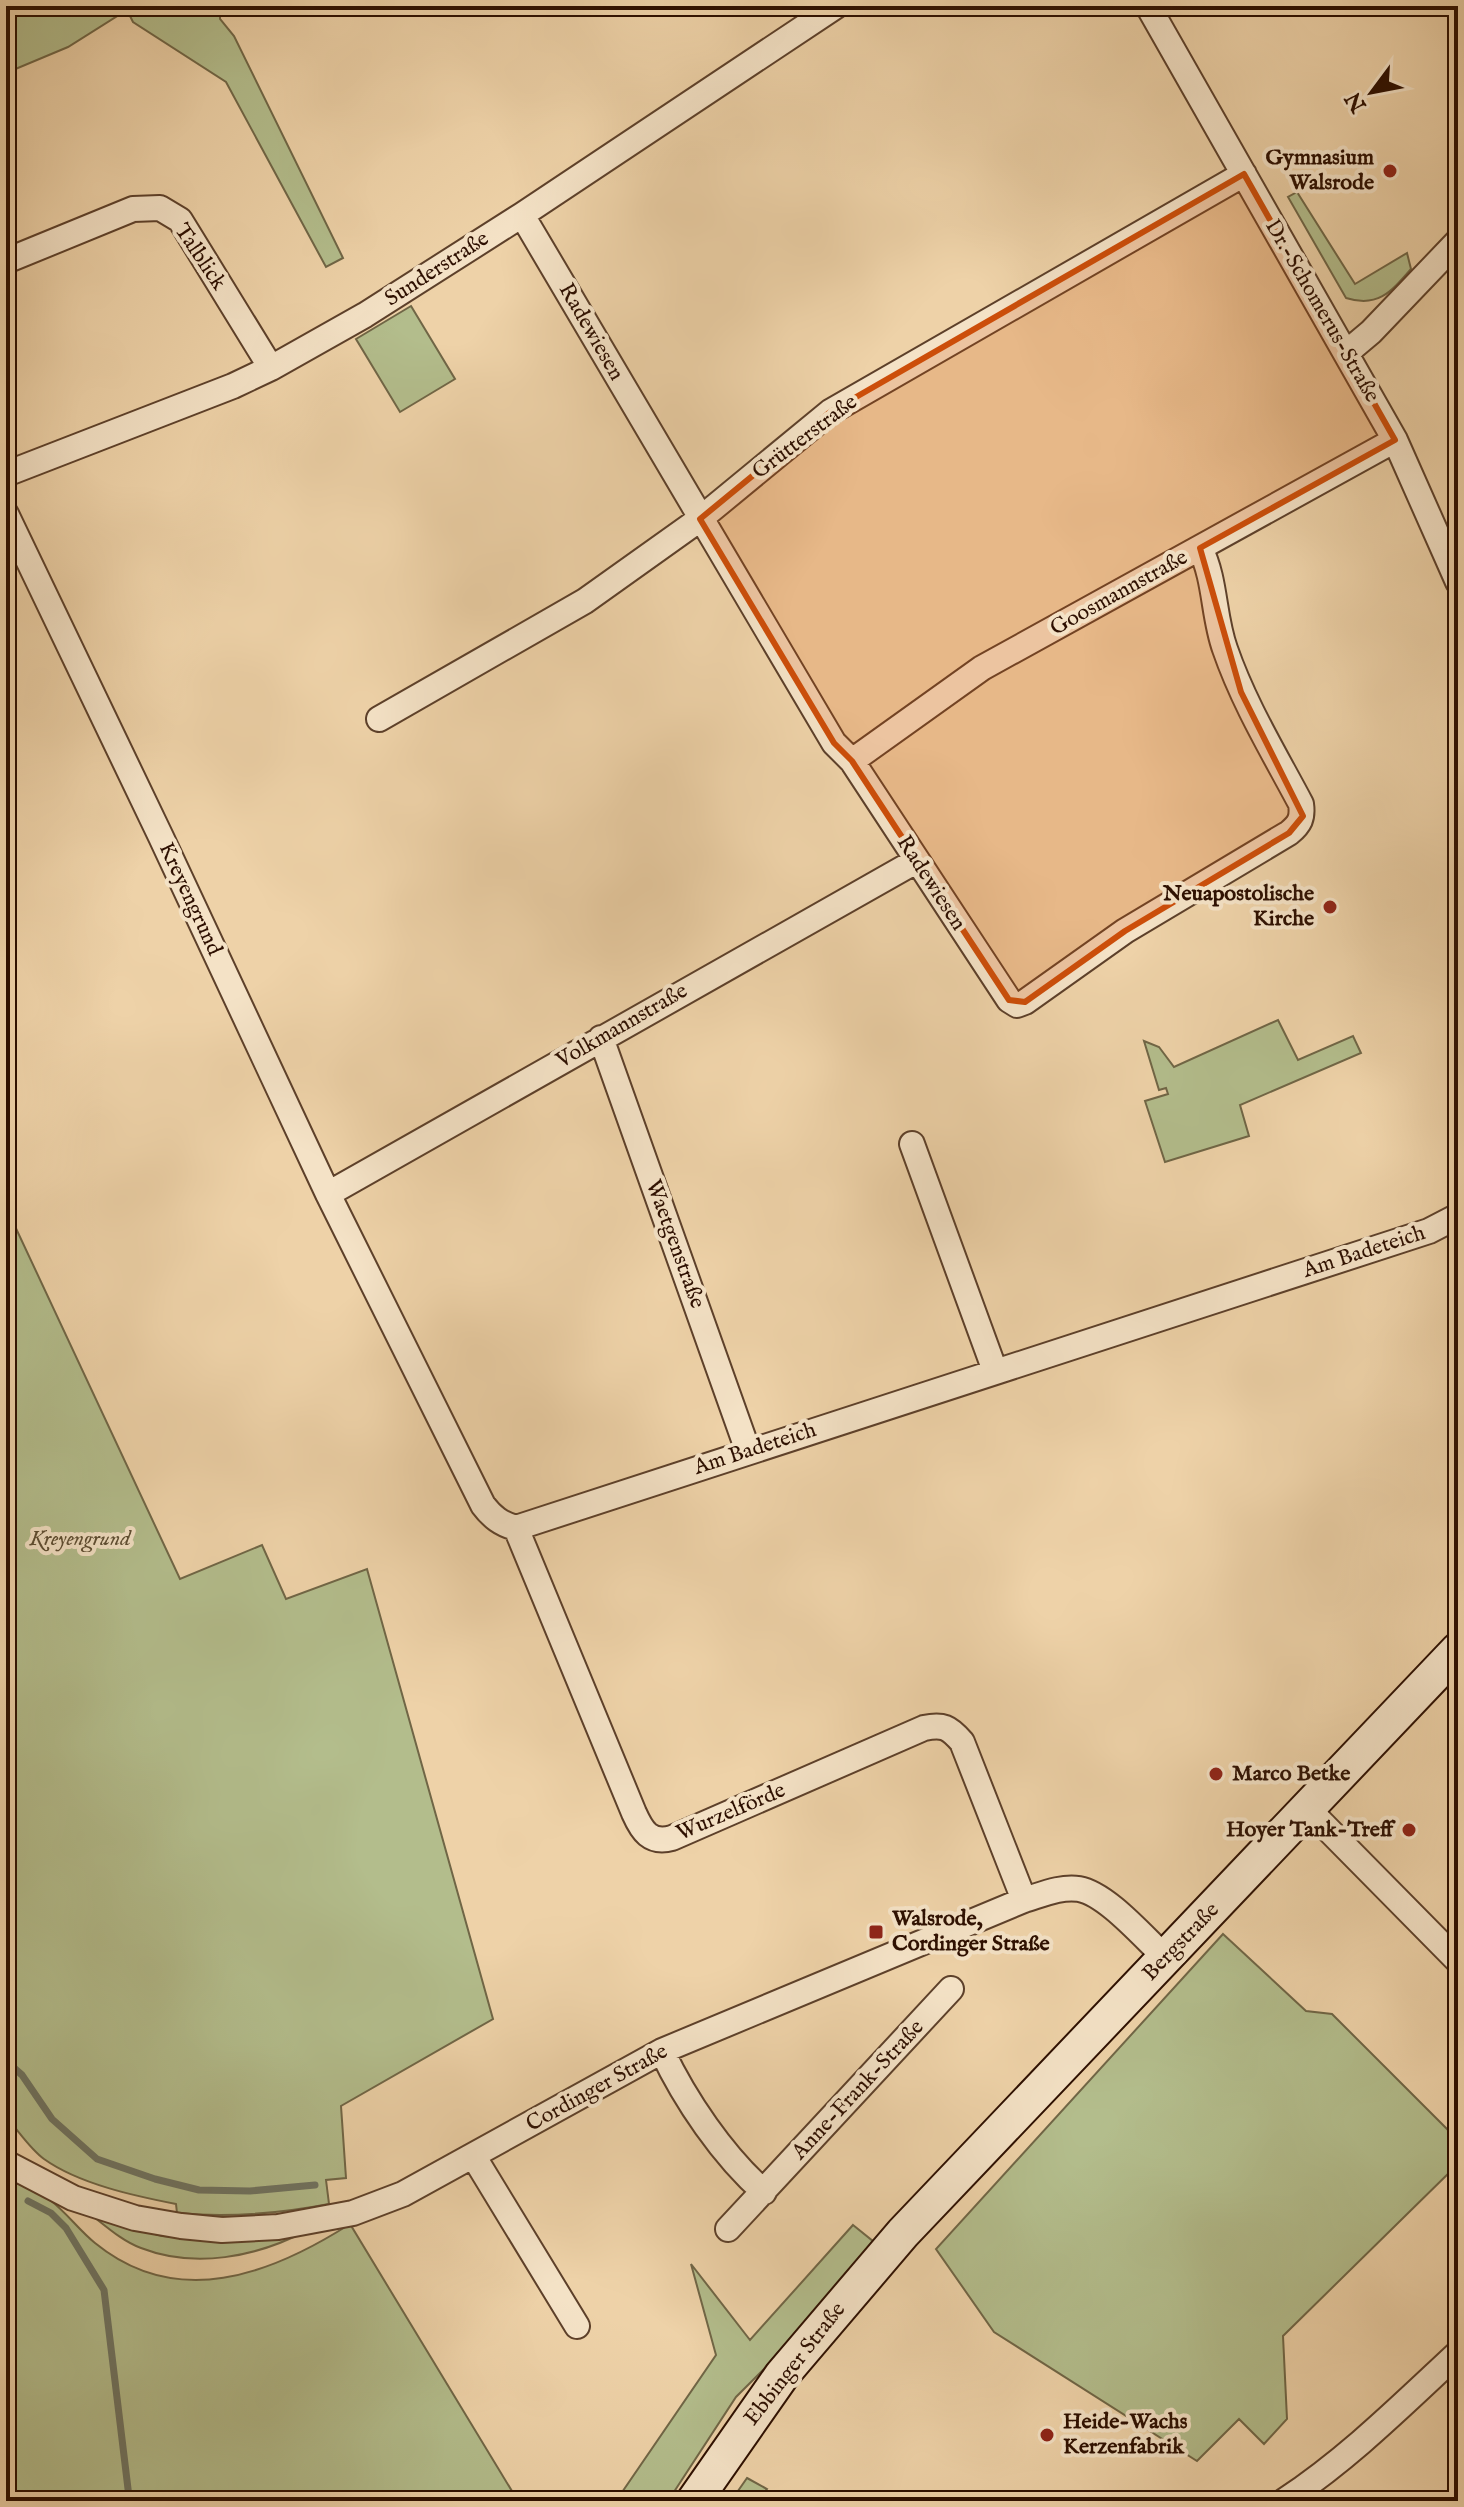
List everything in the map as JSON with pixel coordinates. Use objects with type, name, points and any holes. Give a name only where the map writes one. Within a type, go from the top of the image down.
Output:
[{"type":"main road","name":"Bergstraße","points":[[903,2233],[1458,1650]]},
{"type":"main road","name":"Ebbinger Straße","points":[[694,2501],[782,2375],[903,2233]]},
{"type":"street","name":"Sunderstraße","points":[[6,474],[233,386],[365,315],[522,215],[836,6]]},
{"type":"street","name":"Dr.-Schomerus-Straße","points":[[1148,6],[1395,440],[1458,582]]},
{"type":"street","name":"Grütterstraße","points":[[379,719],[585,601],[700,519],[830,412],[1244,174]]},
{"type":"street","name":"Talblick","points":[[6,261],[133,209],[160,208],[180,220],[271,368]]},
{"type":"street","name":"Radewiesen","points":[[522,215],[834,743],[852,761],[1009,1000],[1017,1005],[1116,937],[1299,825],[1303,816],[1301,804],[1241,692],[1223,645],[1208,564],[1200,548]]},
{"type":"street","points":[[1346,353],[1371,332],[1458,241]]},
{"type":"street","name":"Goosmannstraße","points":[[852,761],[982,668],[1395,440]]},
{"type":"street","name":"Kreyengrund","points":[[6,514],[155,823],[328,1194],[483,1505],[491,1516],[516,1528]]},
{"type":"street","name":"Volkmannstraße","points":[[328,1194],[916,861]]},
{"type":"street","name":"Waetgenstraße","points":[[601,1038],[748,1451]]},
{"type":"street","points":[[912,1144],[995,1371]]},
{"type":"street","name":"Am Badeteich","points":[[516,1528],[1429,1231],[1458,1216]]},
{"type":"street","name":"Wurzelförde","points":[[516,1528],[634,1813],[642,1831],[651,1838],[672,1838],[924,1728],[940,1724],[951,1729],[962,1742],[1024,1900]]},
{"type":"street","points":[[1308,1809],[1458,1961]]},
{"type":"street","name":"Cordinger Straße","points":[[6,2163],[73,2198],[135,2218],[222,2230],[278,2227],[353,2213],[403,2194],[662,2051],[1024,1900],[1053,1891],[1078,1889],[1100,1898],[1166,1958]]},
{"type":"street","name":"Anne-Frank-Straße","points":[[728,2229],[951,1989]]},
{"type":"street","points":[[662,2051],[684,2094],[746,2176],[764,2192]]},
{"type":"street","points":[[474,2157],[577,2326]]},
{"type":"street","points":[[1284,2501],[1315,2480],[1384,2422],[1458,2353]]},
{"type":"highlighted area","points":[[1244,174],[1395,440],[1200,548],[1241,692],[1303,816],[1289,833],[1125,931],[1025,1002],[1009,1000],[852,761],[834,743],[700,519],[830,412]]},
{"type":"green space","points":[[6,6],[220,6],[220,19],[234,36],[343,258],[326,267],[226,82],[133,22],[127,10],[68,47],[6,73]]},
{"type":"green space","points":[[1297,192],[1355,284],[1407,253],[1411,269],[1383,296],[1367,301],[1346,298],[1288,197]]},
{"type":"green space","points":[[411,306],[455,379],[400,412],[356,339]]},
{"type":"green space","points":[[1278,1020],[1298,1060],[1353,1036],[1361,1053],[1240,1105],[1249,1136],[1165,1162],[1145,1101],[1168,1094],[1166,1088],[1159,1090],[1144,1041],[1159,1047],[1174,1067]]},
{"type":"green space","points":[[6,1207],[180,1579],[262,1545],[286,1599],[367,1569],[493,2019],[341,2106],[346,2178],[326,2180],[329,2204],[253,2214],[177,2213],[176,2204],[108,2188],[58,2168],[34,2150],[6,2117]]},
{"type":"green space","points":[[1223,1934],[1306,2011],[1332,2014],[1458,2140],[1458,2164],[1283,2336],[1287,2419],[1264,2444],[1239,2419],[1197,2461],[994,2332],[936,2249]]},
{"type":"green space","points":[[6,2178],[50,2200],[95,2243],[126,2264],[158,2275],[191,2280],[223,2278],[256,2270],[288,2258],[350,2224],[518,2501],[6,2501]]},
{"type":"green space","points":[[94,2217],[162,2236],[216,2240],[306,2231],[267,2248],[246,2253],[204,2259],[183,2258],[135,2245]]},
{"type":"green space","points":[[853,2225],[874,2242],[736,2397],[668,2501],[616,2501],[716,2355],[691,2264],[750,2340]]},
{"type":"green space","points":[[747,2478],[767,2489],[755,2499],[731,2501]]},
{"type":"waterway","points":[[6,2061],[22,2075],[52,2119],[97,2159],[199,2190],[250,2191],[315,2185]]},
{"type":"waterway","points":[[28,2201],[51,2213],[66,2228],[104,2290],[129,2497]]},
{"type":"place","name":"Gymnasium Walsrode","points":[[1390,171]]},
{"type":"place","name":"Neuapostolische Kirche","points":[[1330,907]]},
{"type":"place","name":"Marco Betke","points":[[1216,1774]]},
{"type":"place","name":"Hoyer Tank-Treff","points":[[1409,1830]]},
{"type":"place","name":"Walsrode, Cordinger Straße","points":[[876,1932]]},
{"type":"place","name":"Heide-Wachs Kerzenfabrik","points":[[1047,2435]]}]
